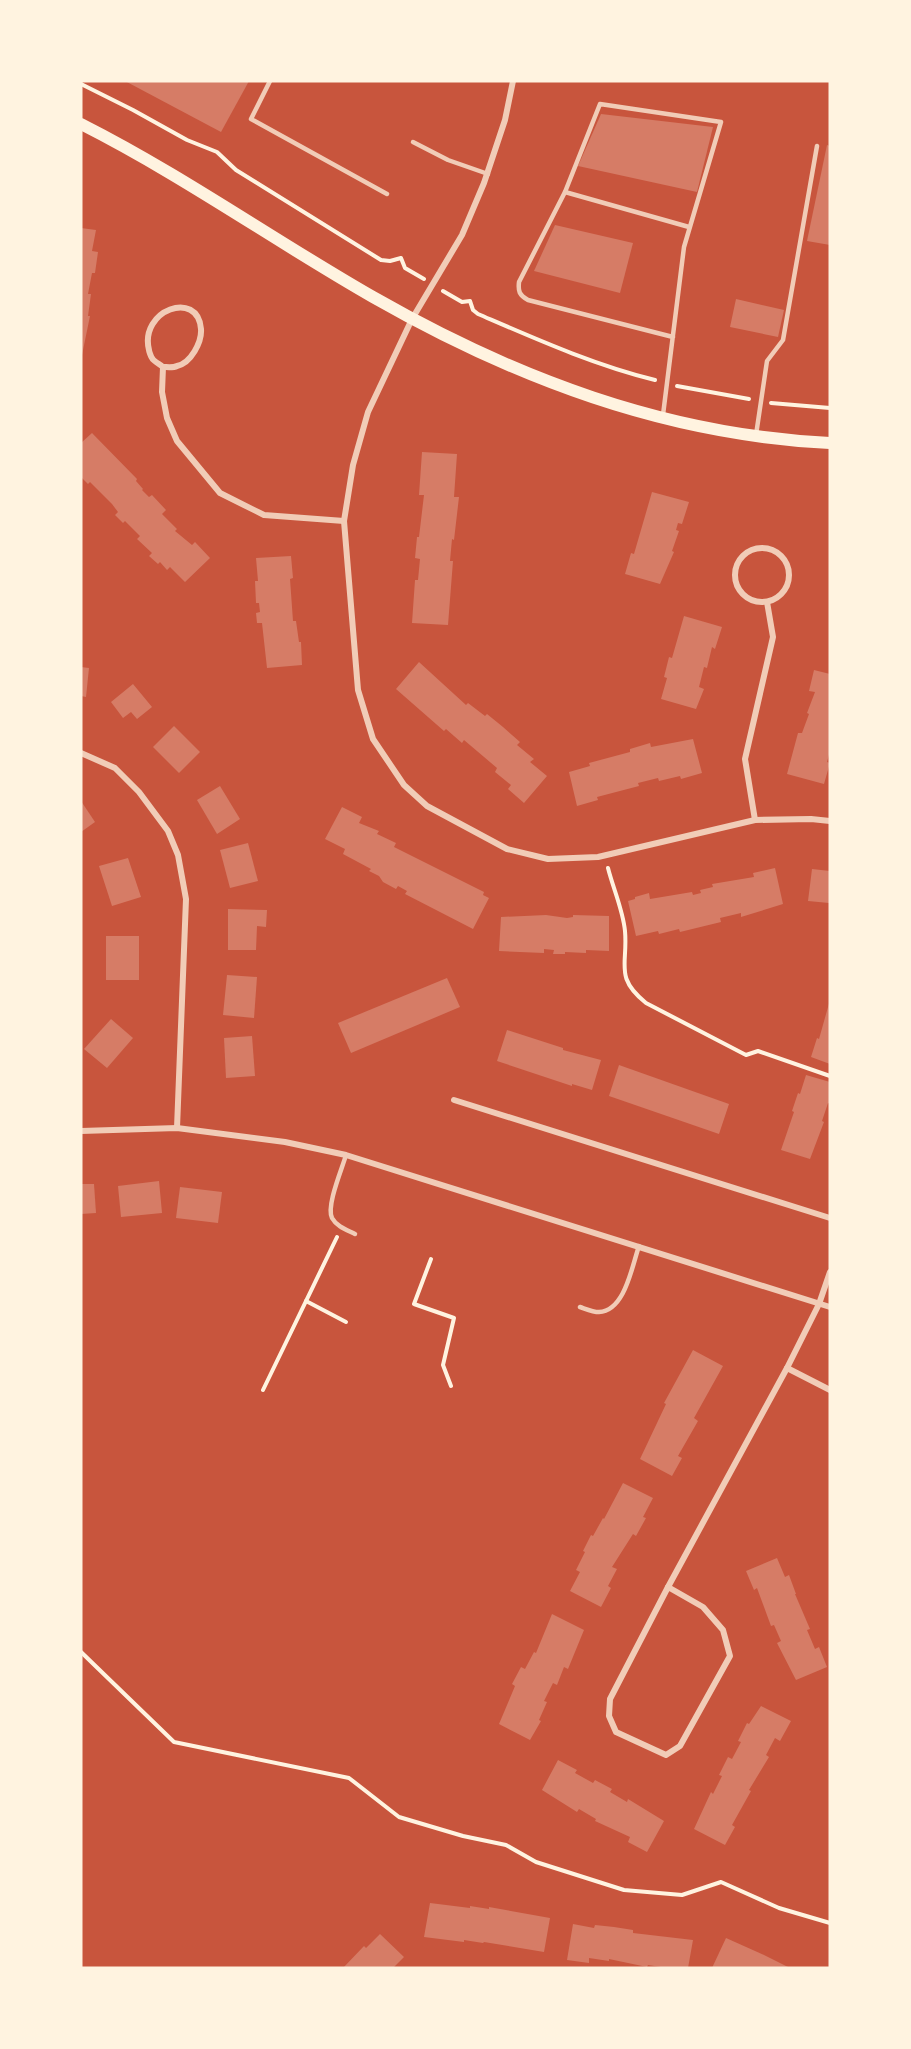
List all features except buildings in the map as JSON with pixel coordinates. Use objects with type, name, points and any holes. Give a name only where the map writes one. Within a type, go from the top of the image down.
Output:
[{"type":"main road","points":[[81,124],[146,158],[412,319],[514,369],[559,386],[663,418],[756,435],[830,443]]},
{"type":"street","points":[[513,81],[506,120],[488,174],[462,235],[412,319],[369,412],[353,465],[344,521],[358,690],[373,739],[404,786],[426,806],[507,849],[548,859],[605,855],[755,820],[830,821]]},
{"type":"street","points":[[174,307],[187,308],[197,316],[201,329],[199,342],[190,358],[179,366],[163,367],[151,358],[147,341],[152,323],[162,312],[174,307]]},
{"type":"street","points":[[163,367],[162,392],[167,418],[177,441],[220,494],[264,515],[344,521]]},
{"type":"street","points":[[760,548],[769,548],[777,552],[788,567],[788,585],[776,599],[767,602],[758,603],[742,595],[734,579],[738,562],[743,555],[760,548]]},
{"type":"street","points":[[755,820],[745,759],[773,637],[767,602]]},
{"type":"street","points":[[81,753],[115,768],[139,792],[168,831],[178,855],[186,899],[177,1128]]},
{"type":"street","points":[[454,1100],[830,1218]]},
{"type":"street","points":[[81,1131],[177,1128],[285,1142],[346,1155],[830,1307]]},
{"type":"street","points":[[668,1587],[703,1607],[723,1630],[730,1656],[680,1746],[666,1755],[616,1732],[609,1716],[609,1699],[668,1587],[787,1368],[819,1304],[830,1272]]},
{"type":"street","points":[[787,1368],[830,1390]]},
{"type":"lane","points":[[270,81],[251,119],[387,194]]},
{"type":"lane","points":[[663,418],[667,383],[673,337],[684,247],[722,122],[600,104],[566,192],[519,282],[518,290],[522,297],[673,337]]},
{"type":"lane","points":[[413,142],[448,160],[488,174]]},
{"type":"lane","points":[[756,435],[767,361],[783,340],[817,146]]},
{"type":"lane","points":[[566,192],[689,227]]},
{"type":"lane","points":[[346,1155],[330,1209],[333,1219],[341,1228],[355,1234]]},
{"type":"lane","points":[[580,1307],[597,1312],[608,1310],[621,1299],[639,1246]]},
{"type":"path","points":[[81,84],[187,140],[217,152],[236,170],[381,260],[390,261],[401,258],[405,268]]},
{"type":"path","points":[[462,302],[470,301],[473,310],[478,314],[594,362],[667,383],[761,401],[830,408]]},
{"type":"path","points":[[605,855],[625,930],[624,974],[636,995],[646,1003],[746,1055],[758,1051],[830,1076]]},
{"type":"path","points":[[263,1390],[341,1228]]},
{"type":"path","points":[[431,1259],[414,1304],[454,1318],[444,1365],[451,1386]]},
{"type":"path","points":[[306,1301],[346,1322]]},
{"type":"path","points":[[81,1652],[174,1742],[349,1778],[399,1818],[506,1845],[536,1862],[624,1890],[682,1895],[721,1882],[778,1908],[830,1923]]}]
